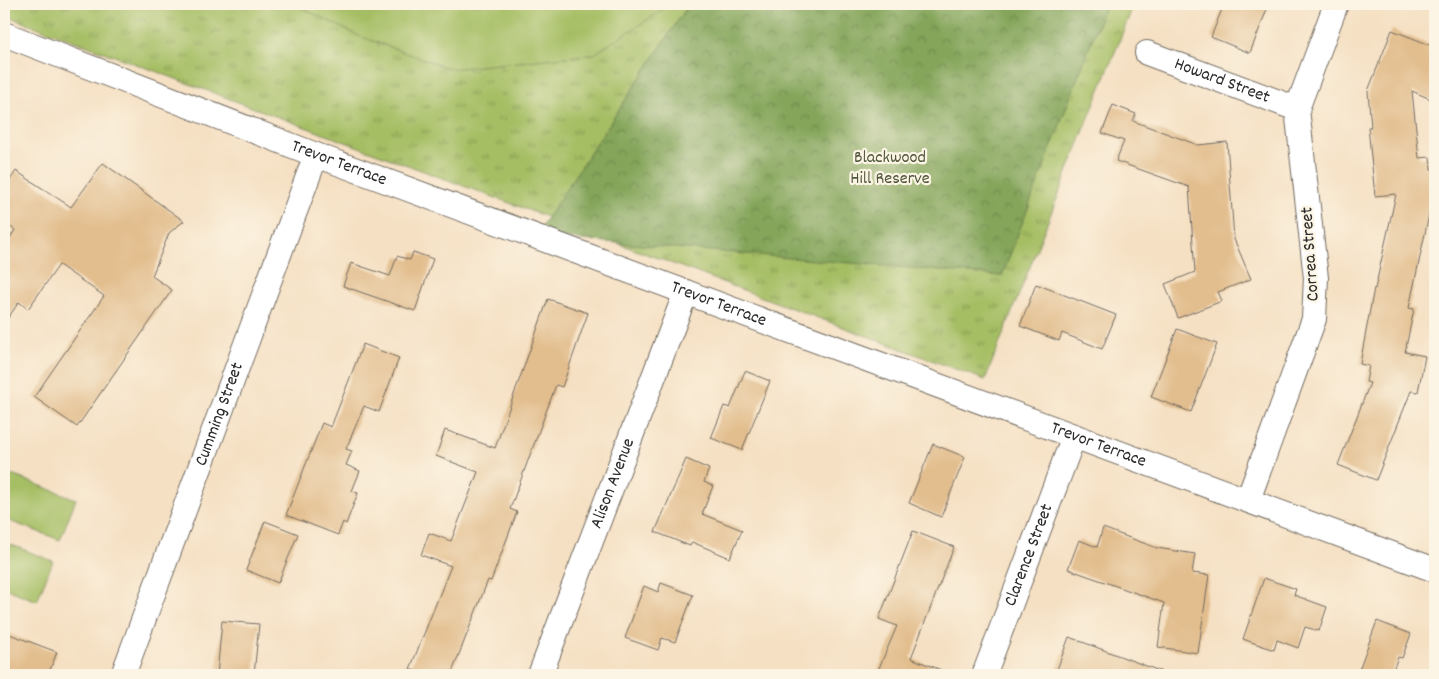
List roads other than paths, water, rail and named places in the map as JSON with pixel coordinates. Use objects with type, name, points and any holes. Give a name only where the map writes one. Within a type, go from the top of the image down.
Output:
[{"type":"street","name":"Correa Street","points":[[1248,500],[1314,319],[1316,278],[1297,109],[1336,4]]},
{"type":"street","name":"Trevor Terrace","points":[[4,34],[316,155],[1435,570]]},
{"type":"street","name":"Howard Street","points":[[1147,53],[1297,109]]},
{"type":"street","name":"Cumming Street","points":[[123,675],[316,155]]},
{"type":"street","name":"Alison Avenue","points":[[540,675],[686,292]]},
{"type":"street","name":"Clarence Street","points":[[984,675],[1074,436]]},
{"type":"park label","name":"Blackwood Hill Reserve","points":[[890,168]]}]
